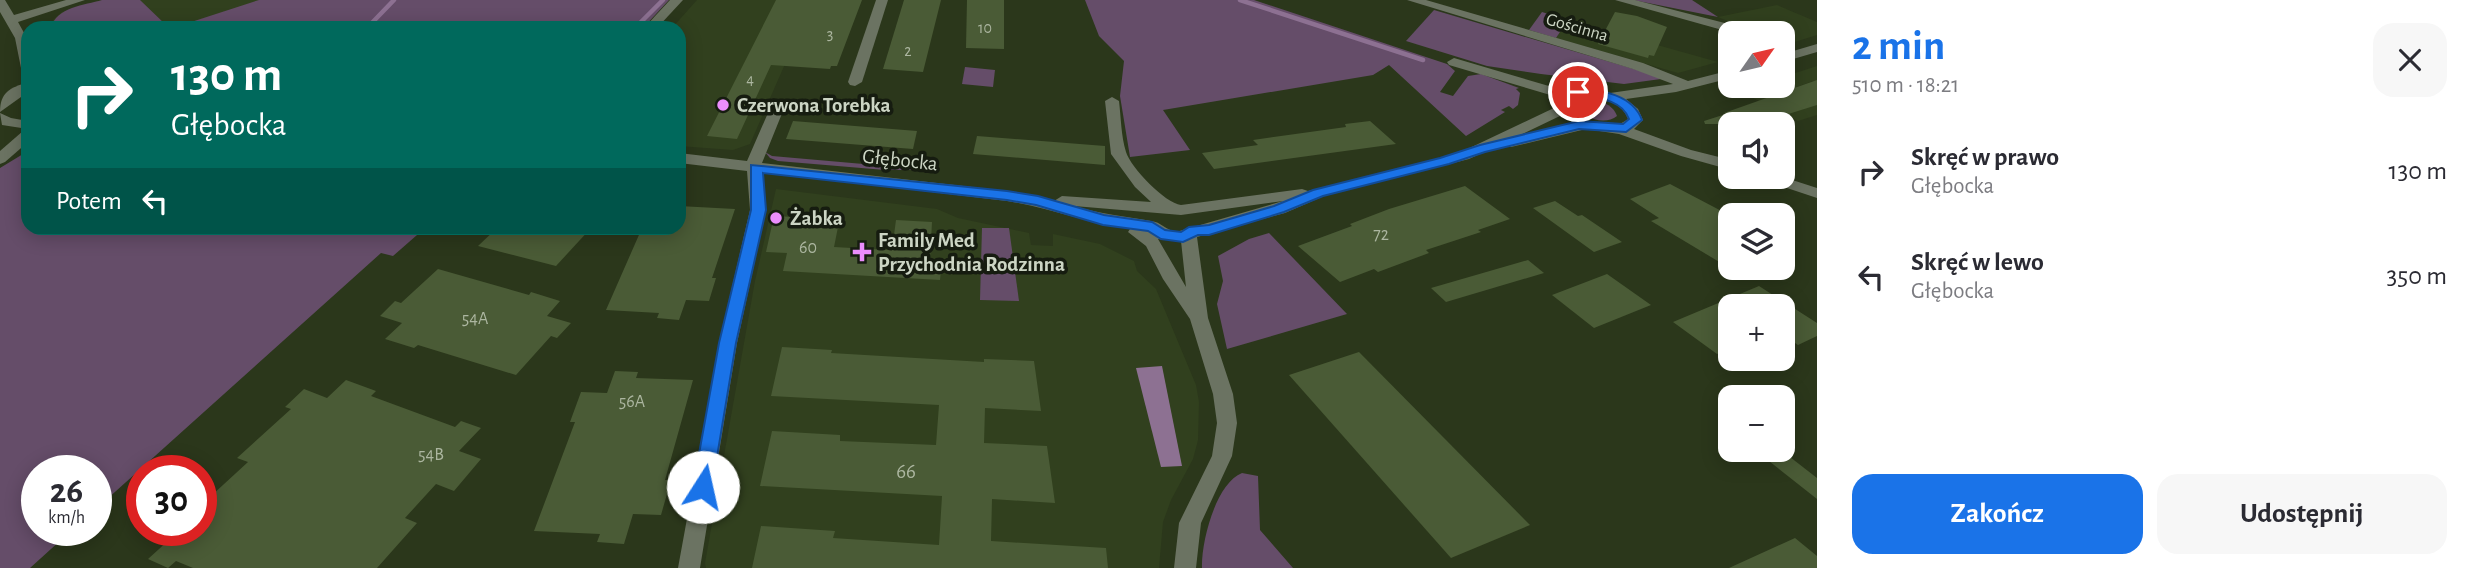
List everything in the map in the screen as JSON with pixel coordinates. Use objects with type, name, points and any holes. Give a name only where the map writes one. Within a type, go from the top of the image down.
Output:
[{"type":"street","points":[[11,20],[79,0]]},
{"type":"street","points":[[657,21],[677,0]]},
{"type":"street","points":[[855,82],[882,0]]},
{"type":"street","name":"Gościnna","points":[[1413,0],[1638,66],[1686,86]]},
{"type":"street","points":[[1621,0],[1718,26]]},
{"type":"street","points":[[0,1],[21,35]]},
{"type":"street","points":[[1796,54],[1817,48]]},
{"type":"street","points":[[1454,62],[1532,83],[1564,102]]},
{"type":"street","name":"Głębocka","points":[[1484,148],[1584,92],[1609,97],[1686,86],[1718,77]]},
{"type":"street","name":"Głębocka","points":[[686,159],[943,187],[1038,201],[1176,237],[1279,209],[1318,193],[1484,148],[1588,124],[1619,129],[1631,126],[1634,116],[1686,86]]},
{"type":"street","points":[[3,102],[21,89]]},
{"type":"street","name":"Głębocka","points":[[1609,97],[1634,116]]},
{"type":"street","points":[[1112,101],[1119,154],[1141,184],[1169,209],[1194,219],[1192,233],[1199,318],[1223,394],[1227,423],[1222,456],[1190,523],[1185,568]]},
{"type":"street","name":"Głębocka","points":[[1564,102],[1588,124]]},
{"type":"street","points":[[688,568],[728,343],[758,210],[754,159],[778,106]]},
{"type":"street","points":[[1634,116],[1718,158]]},
{"type":"street","points":[[2,120],[21,124]]},
{"type":"street","points":[[1619,129],[1686,153],[1718,161]]},
{"type":"street","points":[[0,159],[21,140]]},
{"type":"street","name":"Głębocka","points":[[686,168],[756,168]]},
{"type":"street","points":[[1795,186],[1817,193]]},
{"type":"street","name":"Głębocka","points":[[1038,201],[1102,202],[1169,209],[1318,193]]},
{"type":"street","points":[[1162,257],[1157,230],[1149,218],[1169,209]]},
{"type":"street","points":[[1113,222],[1143,235],[1153,243],[1172,279],[1199,318]]},
{"type":"shaded area","points":[[102,0],[287,0],[224,21],[53,21],[62,12]]},
{"type":"shaded area","points":[[102,0],[140,0],[162,21],[54,21],[65,11]]},
{"type":"shaded area","points":[[259,0],[669,0],[650,21],[194,21]]},
{"type":"shaded area","name":"Czerwona Torebka","points":[[697,0],[813,0],[750,144],[733,150],[686,147],[686,21],[678,21]]},
{"type":"shaded area","points":[[1085,0],[1254,0],[1447,64],[1455,71],[1440,92],[1453,96],[1468,76],[1481,74],[1519,88],[1516,89],[1520,93],[1518,105],[1513,109],[1509,106],[1501,110],[1505,112],[1466,136],[1389,65],[1373,75],[1163,110],[1190,150],[1130,157],[1120,96],[1124,61],[1099,36]]},
{"type":"shaded area","points":[[1633,0],[1692,0],[1718,17]]},
{"type":"shaded area","points":[[1777,5],[1817,22],[1817,35],[1796,42],[1796,21],[1728,21],[1718,17]]},
{"type":"shaded area","points":[[1434,10],[1661,79],[1624,84],[1487,66],[1406,41]]},
{"type":"shaded area","points":[[1542,12],[1568,20],[1556,38],[1529,30]]},
{"type":"shaded area","points":[[1568,20],[1718,62],[1678,73],[1556,38]]},
{"type":"shaded area","points":[[1817,66],[1817,83],[1813,81],[1797,87],[1817,97],[1817,115],[1798,121],[1795,119],[1795,112],[1781,112],[1753,98],[1796,98],[1796,73]]},
{"type":"shaded area","points":[[965,67],[995,70],[993,87],[962,84]]},
{"type":"shaded area","points":[[1580,100],[1602,102],[1611,107],[1617,116],[1606,120],[1588,117],[1575,105]]},
{"type":"shaded area","points":[[765,152],[772,156],[932,170],[885,170],[778,161]]},
{"type":"shaded area","points":[[21,155],[21,235],[417,235],[393,256],[381,253],[156,455],[126,455],[126,482],[112,495],[112,455],[21,455],[21,546],[54,546],[30,568],[0,568],[0,168]]},
{"type":"shaded area","points":[[776,189],[937,209],[958,218],[1029,233],[1031,245],[1053,246],[1053,234],[1100,244],[1134,261],[1137,271],[1156,289],[1196,385],[1199,402],[1198,440],[1193,459],[1171,500],[1163,522],[1159,568],[706,568],[755,281]]},
{"type":"shaded area","points":[[982,228],[1009,228],[1019,301],[980,300]]},
{"type":"shaded area","points":[[1269,233],[1347,314],[1227,349],[1217,304],[1223,281],[1218,256],[1249,239]]},
{"type":"shaded area","points":[[1162,366],[1182,466],[1161,467],[1136,368]]},
{"type":"shaded area","points":[[1242,473],[1258,476],[1260,530],[1293,568],[1202,568],[1204,544],[1212,514],[1225,488]]},
{"type":"building","points":[[776,0],[862,0],[837,66],[831,66],[830,69],[771,65],[737,139],[707,136]]},
{"type":"building","points":[[904,0],[941,0],[923,72],[883,69]]},
{"type":"building","points":[[967,0],[1004,0],[1004,49],[966,48]]},
{"type":"building","points":[[1615,12],[1637,16],[1667,27],[1654,56],[1649,55],[1648,58],[1598,44]]},
{"type":"building","points":[[1817,80],[1817,105],[1795,112],[1727,112],[1766,98],[1796,98],[1796,87]]},
{"type":"building","points":[[1718,117],[1718,124],[1705,124],[1704,121]]},
{"type":"building","points":[[793,121],[917,131],[913,149],[786,139]]},
{"type":"building","points":[[1370,121],[1396,144],[1214,169],[1202,153],[1258,145],[1253,140]]},
{"type":"building","points":[[977,136],[1105,146],[1105,165],[973,154]]},
{"type":"building","points":[[1670,184],[1718,209],[1718,261],[1651,221],[1659,218],[1630,199]]},
{"type":"building","points":[[1465,186],[1510,219],[1478,230],[1481,232],[1426,250],[1429,253],[1378,272],[1374,269],[1340,282],[1298,246],[1389,209]]},
{"type":"building","points":[[1555,201],[1578,216],[1582,215],[1622,242],[1594,252],[1533,208]]},
{"type":"building","points":[[686,206],[735,209],[712,278],[716,278],[709,301],[686,300],[679,320],[657,318],[659,313],[606,310],[639,235],[686,235]]},
{"type":"building","points":[[794,214],[840,217],[834,247],[892,250],[896,220],[932,222],[930,259],[942,260],[940,280],[783,271],[787,253],[766,252],[774,216],[794,217]]},
{"type":"building","points":[[490,235],[585,235],[556,266],[478,246]]},
{"type":"building","points":[[1528,260],[1544,273],[1446,302],[1431,288]]},
{"type":"building","points":[[438,269],[560,301],[547,316],[571,323],[557,338],[551,336],[516,375],[418,345],[414,348],[385,339],[402,323],[380,316],[395,301],[401,303]]},
{"type":"building","points":[[1607,274],[1651,305],[1594,328],[1552,295]]},
{"type":"building","points":[[1759,286],[1772,294],[1740,294]]},
{"type":"building","points":[[1718,303],[1718,354],[1717,354],[1673,322]]},
{"type":"building","points":[[1795,309],[1817,323],[1817,336],[1798,345],[1795,343]]},
{"type":"building","points":[[782,347],[832,350],[831,353],[984,362],[984,359],[1034,361],[1041,411],[985,408],[984,443],[1047,446],[1055,503],[992,499],[991,541],[1106,548],[1108,568],[752,568],[761,526],[835,531],[833,538],[939,545],[942,496],[760,486],[772,431],[840,435],[840,441],[936,445],[939,405],[771,396]]},
{"type":"building","points":[[1359,352],[1530,525],[1451,558],[1289,375]]},
{"type":"building","points":[[615,371],[638,372],[636,378],[693,380],[665,480],[671,480],[661,515],[633,514],[624,544],[597,542],[600,534],[534,531],[575,422],[570,422],[581,392],[607,393]]},
{"type":"building","points":[[346,380],[376,391],[371,396],[455,427],[461,421],[481,428],[459,451],[481,459],[454,491],[436,484],[405,518],[417,523],[377,568],[193,568],[176,561],[168,568],[148,559],[162,546],[217,546],[217,490],[248,462],[237,458],[291,409],[285,407],[304,389],[327,398]]},
{"type":"building","points":[[1795,461],[1817,478],[1817,499],[1770,462]]},
{"type":"building","points":[[1795,538],[1817,556],[1817,568],[1729,568]]},
{"type":"waterway","points":[[374,21],[394,0]]},
{"type":"waterway","points":[[642,21],[663,0]]},
{"type":"waterway","points":[[1240,0],[1423,60]]},
{"type":"place","name":"Czerwona Torebka","points":[[723,105]]},
{"type":"place","name":"Żabka","points":[[776,218]]},
{"type":"place","name":"Family Med Przychodnia Rodzinna","points":[[862,252]]},
{"type":"route","points":[[703,487],[728,343],[758,210],[756,168],[900,182],[1038,201],[1103,220],[1152,226],[1161,234],[1183,237],[1195,230],[1209,230],[1279,209],[1318,193],[1464,156],[1480,149],[1523,141],[1579,125],[1626,128],[1636,120],[1632,111],[1623,103],[1596,93],[1578,92]]}]
